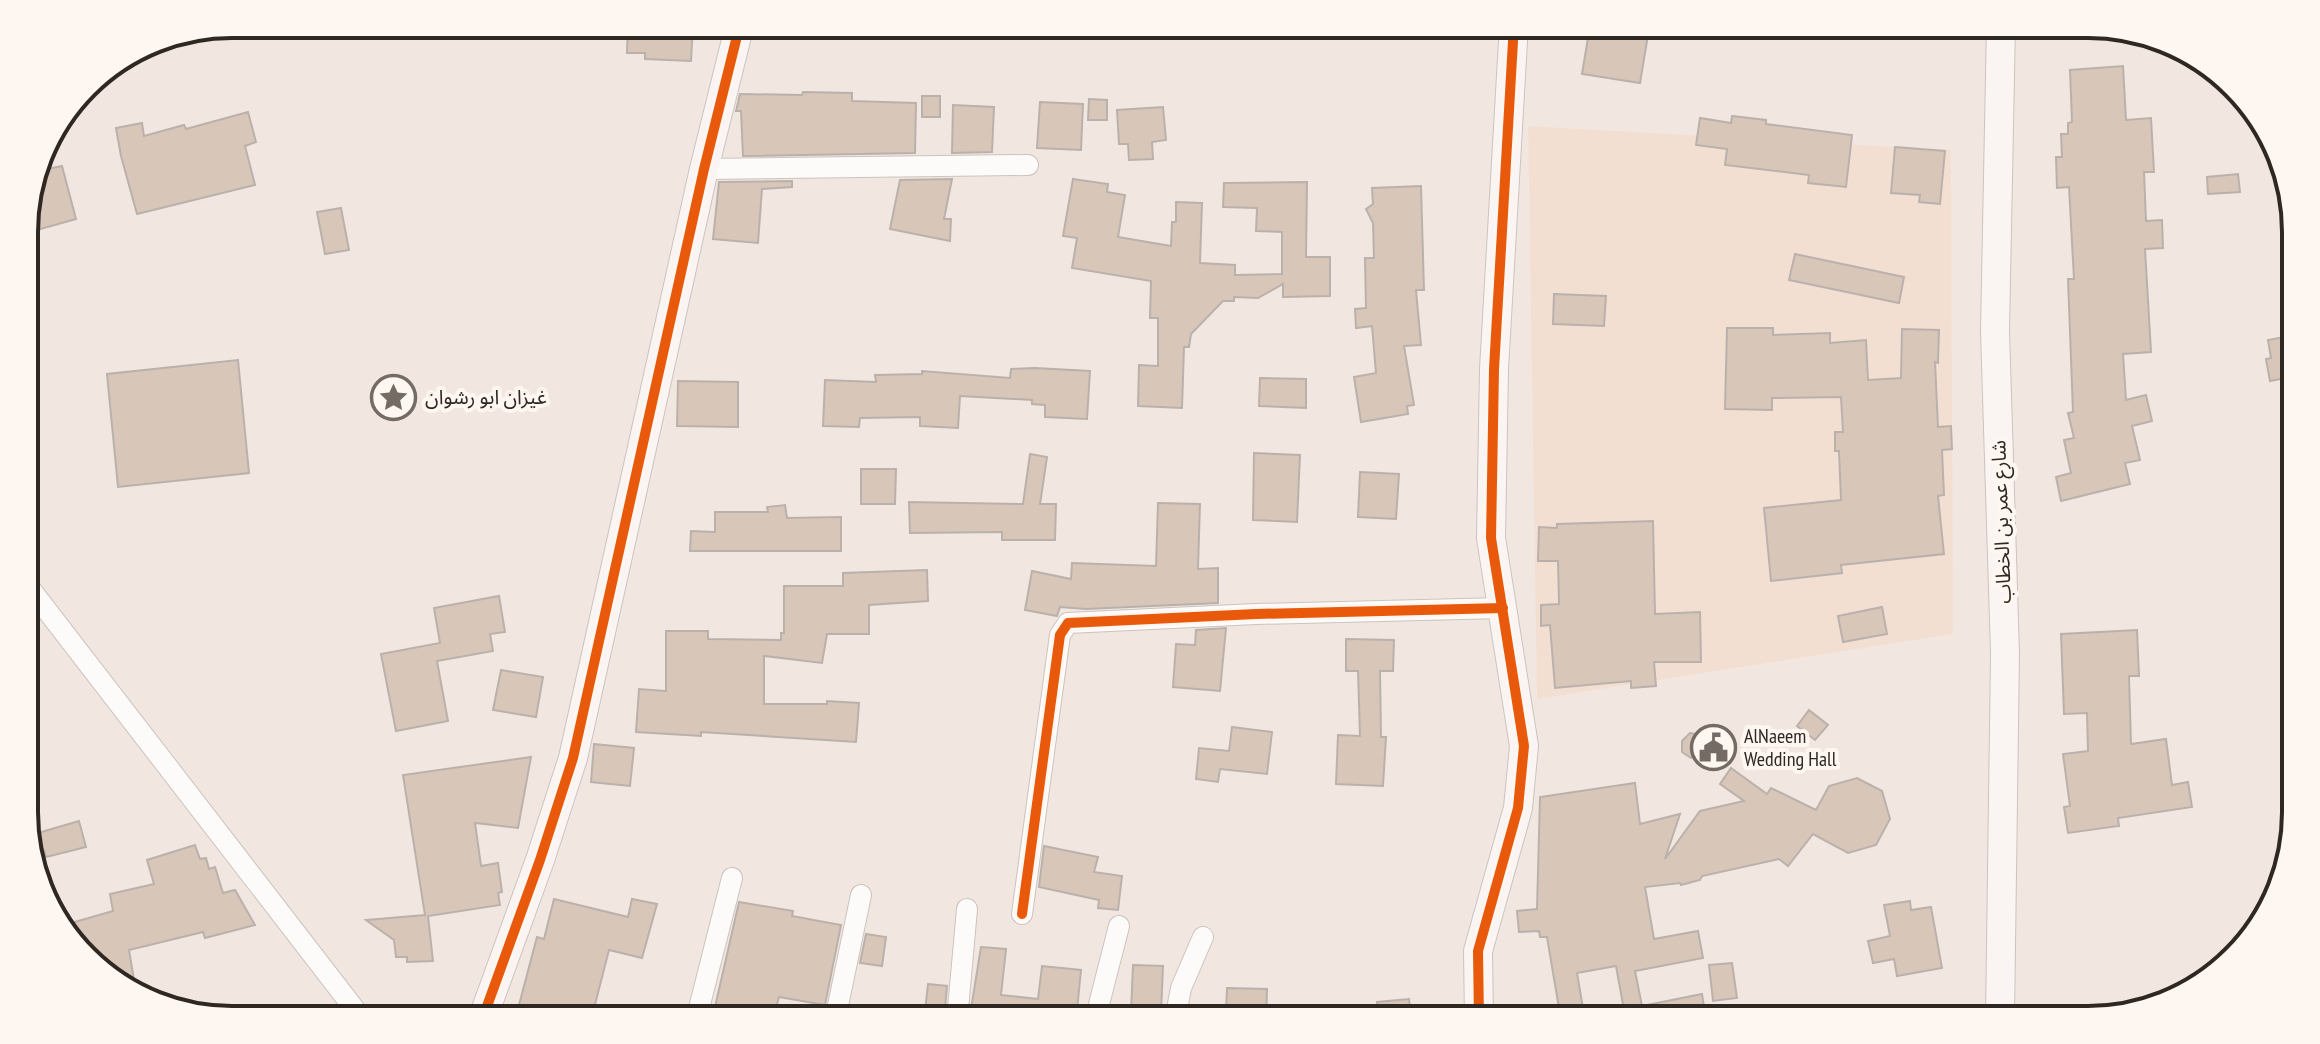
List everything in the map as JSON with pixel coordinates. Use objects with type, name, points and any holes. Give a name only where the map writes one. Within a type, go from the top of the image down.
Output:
[{"type":"street","points":[[487,1006],[573,758],[704,169],[737,38]]},
{"type":"street","points":[[1479,1006],[1478,951],[1518,808],[1524,746],[1491,538],[1494,369],[1513,38]]},
{"type":"street","name":"شارع عمر بن الخطاب","points":[[2000,1006],[2005,653],[1995,331],[2001,38]]},
{"type":"street","points":[[704,169],[1028,165]]},
{"type":"street","points":[[38,599],[352,1006]]},
{"type":"street","points":[[1022,914],[1060,635],[1068,623],[1256,614],[1503,608]]},
{"type":"street","points":[[700,1006],[732,878]]},
{"type":"street","points":[[838,1006],[861,895]]},
{"type":"street","points":[[958,1006],[967,909]]},
{"type":"street","points":[[1099,1006],[1119,926]]},
{"type":"street","points":[[1178,1006],[1181,988],[1203,937]]},
{"type":"shaded area","points":[[1528,126],[1951,150],[1953,634],[1537,699]]},
{"type":"building","points":[[628,38],[692,38],[691,61],[645,59],[645,53],[627,53]]},
{"type":"building","points":[[1588,38],[1648,38],[1640,83],[1582,74]]},
{"type":"building","points":[[2123,66],[2126,120],[2151,118],[2154,172],[2144,172],[2146,221],[2162,220],[2163,248],[2145,249],[2151,352],[2123,354],[2126,400],[2146,395],[2152,421],[2132,426],[2140,460],[2125,463],[2130,484],[2061,501],[2056,477],[2071,473],[2064,440],[2074,438],[2068,413],[2073,412],[2068,279],[2074,279],[2069,187],[2057,188],[2056,157],[2062,157],[2061,134],[2068,134],[2068,123],[2072,122],[2070,70]]},
{"type":"building","points":[[803,92],[852,93],[852,101],[916,103],[915,153],[743,156],[741,111],[736,111],[740,94],[802,95]]},
{"type":"building","points":[[922,96],[940,96],[940,117],[922,117]]},
{"type":"building","points":[[1089,99],[1107,100],[1107,120],[1088,120]]},
{"type":"building","points":[[1040,102],[1083,104],[1081,150],[1037,148]]},
{"type":"building","points":[[953,105],[994,107],[992,152],[952,153]]},
{"type":"building","points":[[1163,107],[1166,140],[1152,142],[1153,159],[1129,160],[1128,144],[1119,144],[1117,110]]},
{"type":"building","points":[[248,112],[256,142],[245,146],[255,185],[137,214],[116,128],[142,123],[144,136],[184,125],[186,129]]},
{"type":"building","points":[[1732,116],[1766,120],[1766,124],[1852,135],[1846,187],[1808,183],[1809,175],[1725,165],[1727,149],[1696,145],[1700,118],[1731,123]]},
{"type":"building","points":[[1895,147],[1945,151],[1940,204],[1919,202],[1920,195],[1891,193]]},
{"type":"building","points":[[62,166],[76,219],[38,230],[40,206],[48,169]]},
{"type":"building","points":[[2238,174],[2240,192],[2208,194],[2207,177]]},
{"type":"building","points":[[952,179],[944,219],[951,219],[950,241],[890,229],[900,180]]},
{"type":"building","points":[[1073,179],[1108,184],[1107,192],[1125,195],[1118,237],[1171,246],[1176,202],[1202,203],[1200,263],[1235,265],[1235,275],[1282,274],[1282,232],[1256,231],[1257,208],[1223,207],[1224,183],[1307,182],[1306,257],[1330,257],[1330,296],[1283,297],[1283,284],[1258,298],[1234,297],[1234,301],[1223,301],[1191,334],[1189,347],[1184,347],[1182,408],[1138,406],[1139,365],[1158,366],[1158,318],[1150,318],[1151,281],[1072,268],[1077,238],[1063,236]]},
{"type":"building","points":[[792,181],[792,187],[762,189],[758,243],[713,239],[719,182]]},
{"type":"building","points":[[1421,186],[1424,290],[1416,290],[1421,345],[1404,346],[1414,405],[1407,406],[1408,414],[1361,422],[1354,377],[1376,373],[1372,326],[1356,328],[1355,309],[1366,308],[1365,258],[1374,258],[1373,223],[1366,209],[1373,204],[1372,188]]},
{"type":"building","points":[[341,208],[349,250],[325,254],[317,212]]},
{"type":"building","points":[[1795,254],[1904,277],[1899,303],[1789,280]]},
{"type":"building","points":[[1554,294],[1606,296],[1604,326],[1553,324]]},
{"type":"building","points":[[1727,328],[1773,328],[1773,335],[1830,333],[1830,343],[1866,340],[1868,380],[1901,378],[1902,329],[1939,330],[1938,363],[1935,362],[1938,427],[1951,426],[1952,449],[1942,450],[1944,495],[1938,496],[1944,554],[1841,565],[1842,573],[1771,581],[1764,508],[1841,500],[1835,432],[1843,432],[1841,397],[1772,398],[1772,410],[1725,409]]},
{"type":"building","points":[[2282,337],[2282,379],[2270,381],[2266,359],[2271,358],[2268,340]]},
{"type":"building","points":[[238,360],[249,473],[118,487],[107,374]]},
{"type":"building","points":[[1011,369],[1090,371],[1087,419],[1045,417],[1045,405],[1032,404],[1032,400],[960,396],[958,428],[920,426],[920,417],[860,418],[859,427],[823,426],[825,380],[876,382],[875,375],[922,374],[922,371],[1010,378]]},
{"type":"building","points":[[1260,378],[1306,379],[1306,408],[1259,406]]},
{"type":"building","points":[[678,381],[738,382],[738,427],[677,426]]},
{"type":"building","points":[[1254,453],[1300,455],[1297,522],[1253,520]]},
{"type":"building","points":[[1030,454],[1047,457],[1040,504],[1056,504],[1055,540],[1002,540],[1002,532],[910,533],[909,502],[1023,504]]},
{"type":"building","points":[[861,469],[896,469],[895,504],[861,504]]},
{"type":"building","points":[[1360,472],[1399,474],[1396,519],[1358,517]]},
{"type":"building","points":[[1158,503],[1200,504],[1198,569],[1218,568],[1218,603],[1086,609],[1060,607],[1057,616],[1025,610],[1032,571],[1071,579],[1072,563],[1156,566]]},
{"type":"building","points":[[785,505],[787,518],[841,517],[841,551],[690,551],[691,531],[715,532],[715,512],[768,512],[767,507]]},
{"type":"building","points":[[1653,521],[1655,614],[1700,612],[1701,662],[1654,662],[1656,686],[1631,688],[1631,681],[1555,688],[1550,625],[1541,626],[1541,605],[1559,604],[1558,561],[1538,561],[1539,527]]},
{"type":"building","points":[[927,570],[928,601],[869,605],[869,634],[827,634],[822,663],[764,656],[764,704],[859,703],[856,742],[701,732],[701,736],[636,732],[639,689],[666,691],[666,631],[708,631],[708,639],[781,640],[781,633],[784,633],[784,586],[843,586],[843,573]]},
{"type":"building","points":[[499,596],[505,632],[490,634],[493,651],[437,661],[448,721],[396,731],[381,654],[440,643],[434,608]]},
{"type":"building","points":[[1882,607],[1887,634],[1843,642],[1838,616]]},
{"type":"building","points":[[1226,628],[1220,691],[1173,687],[1176,644],[1195,645],[1196,630]]},
{"type":"building","points":[[2137,630],[2139,676],[2129,676],[2131,744],[2166,739],[2172,785],[2188,782],[2192,807],[2118,818],[2119,826],[2068,833],[2064,807],[2070,806],[2063,754],[2088,751],[2087,713],[2064,714],[2061,634]]},
{"type":"building","points":[[1346,639],[1394,640],[1393,671],[1380,671],[1381,737],[1386,737],[1383,786],[1336,784],[1338,735],[1360,736],[1358,671],[1346,671]]},
{"type":"building","points":[[501,670],[543,677],[536,717],[493,710]]},
{"type":"building","points":[[1809,710],[1828,725],[1815,740],[1797,726]]},
{"type":"building","points":[[1232,727],[1272,732],[1267,774],[1220,769],[1218,782],[1196,779],[1199,748],[1229,751]]},
{"type":"building","points":[[1690,733],[1701,735],[1706,744],[1702,755],[1691,758],[1682,752],[1682,741]]},
{"type":"building","points":[[594,744],[634,748],[630,786],[591,782]]},
{"type":"building","points":[[531,757],[518,828],[475,823],[481,866],[498,863],[502,892],[498,893],[500,905],[428,916],[433,961],[407,962],[407,957],[396,957],[394,940],[366,920],[425,915],[403,775]]},
{"type":"building","points":[[1731,768],[1767,794],[1771,788],[1816,810],[1829,786],[1857,778],[1882,791],[1890,819],[1876,845],[1848,853],[1813,834],[1788,866],[1779,859],[1702,876],[1700,880],[1681,885],[1645,887],[1654,939],[1698,931],[1703,958],[1635,971],[1642,1006],[1623,1006],[1616,966],[1577,973],[1583,1006],[1559,1006],[1547,937],[1540,937],[1539,931],[1519,932],[1517,911],[1537,909],[1540,797],[1635,783],[1640,824],[1680,814],[1665,859],[1700,811],[1744,801],[1720,784]]},
{"type":"building","points":[[79,821],[86,847],[46,857],[40,833]]},
{"type":"building","points":[[195,845],[200,859],[206,858],[209,869],[215,867],[223,893],[235,890],[255,925],[205,938],[203,932],[129,950],[134,979],[95,949],[73,923],[113,911],[110,894],[154,884],[147,860]]},
{"type":"building","points":[[1044,846],[1098,857],[1094,872],[1122,876],[1118,910],[1098,908],[1099,900],[1039,887]]},
{"type":"building","points":[[554,899],[628,917],[632,899],[657,904],[642,958],[609,950],[595,1006],[519,1006],[537,937],[544,939]]},
{"type":"building","points":[[1910,901],[1911,910],[1931,907],[1942,968],[1897,976],[1894,959],[1873,963],[1868,941],[1890,936],[1884,905]]},
{"type":"building","points":[[739,902],[793,911],[792,916],[841,925],[825,1005],[779,997],[777,1006],[715,1006]]},
{"type":"building","points":[[866,934],[886,937],[882,966],[860,963]]},
{"type":"building","points":[[981,947],[1006,949],[1001,995],[1038,999],[1042,966],[1081,970],[1077,1006],[971,1006]]},
{"type":"building","points":[[1732,963],[1737,998],[1713,1001],[1709,965]]},
{"type":"building","points":[[1133,965],[1163,966],[1161,1006],[1131,1006]]},
{"type":"building","points":[[928,984],[947,986],[945,1006],[926,1006]]},
{"type":"building","points":[[1227,988],[1267,989],[1266,1006],[1226,1006]]},
{"type":"building","points":[[1702,994],[1704,1006],[1642,1006]]},
{"type":"building","points":[[1409,999],[1410,1006],[1377,1006],[1377,1002]]},
{"type":"cycle path","points":[[487,1006],[573,758],[704,169],[737,38]]},
{"type":"cycle path","points":[[1479,1006],[1478,951],[1518,808],[1524,746],[1491,538],[1494,369],[1513,38]]},
{"type":"cycle path","points":[[1022,914],[1060,635],[1068,623],[1256,614],[1503,608]]},
{"type":"place","name":"غيزان ابو رشوان","points":[[394,397]]},
{"type":"place","name":"AlNaeem Wedding Hall","points":[[1713,747]]}]
